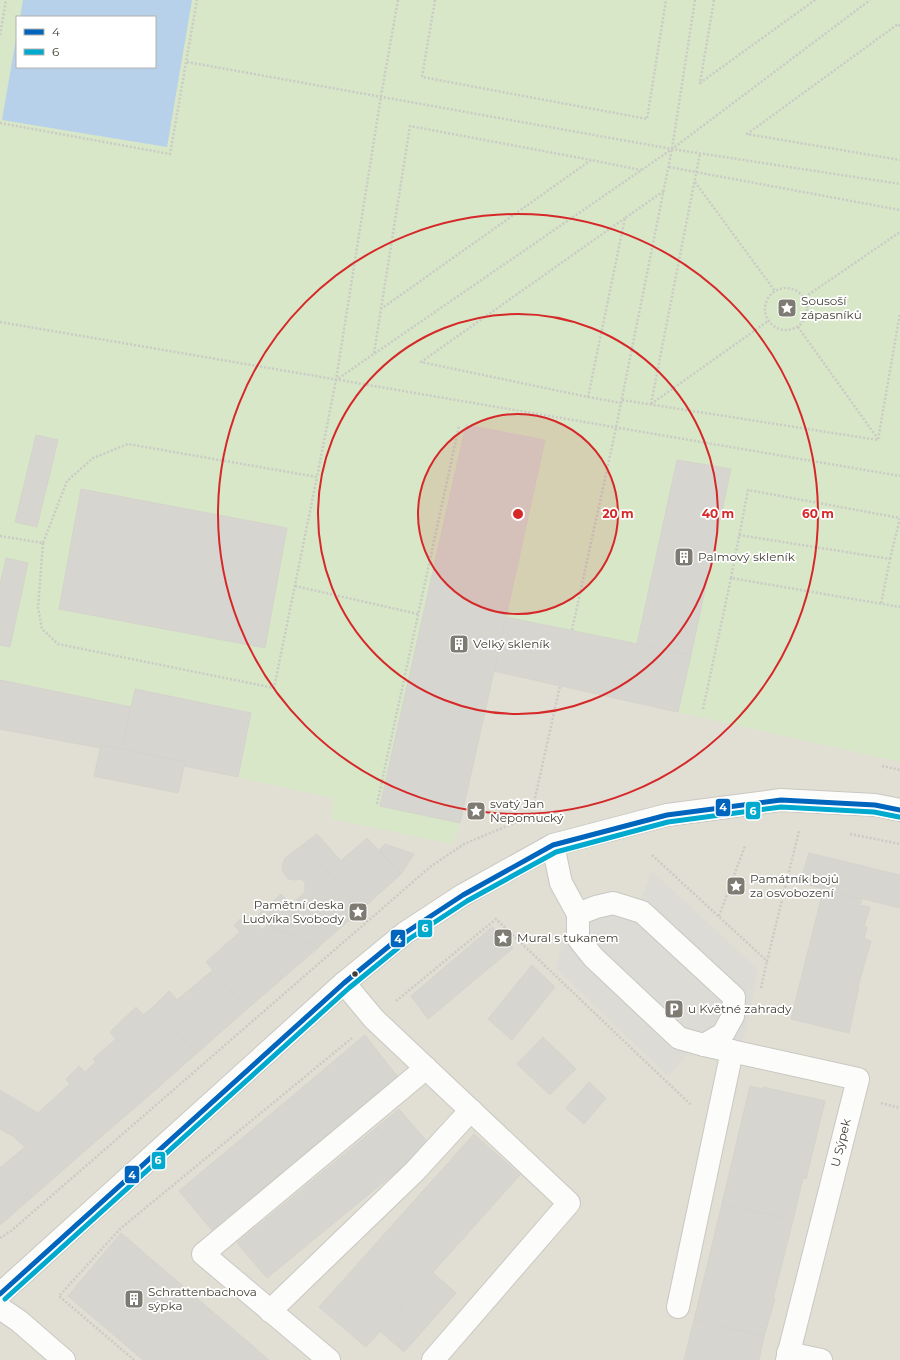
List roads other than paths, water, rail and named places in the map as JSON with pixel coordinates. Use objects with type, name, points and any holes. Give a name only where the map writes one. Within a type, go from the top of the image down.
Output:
[{"type":"street","points":[[0,1294],[344,983],[405,932],[463,895],[553,845],[667,815],[781,800],[875,805],[900,810]]},
{"type":"street","name":"U Sýpek","points":[[553,845],[561,883],[578,914],[578,938],[593,957],[679,1038],[704,1045],[858,1079],[787,1357]]},
{"type":"street","points":[[578,914],[596,906],[613,903],[642,912],[734,997],[733,1016],[723,1034],[704,1045]]},
{"type":"street","points":[[344,983],[374,1019],[569,1203],[433,1360]]},
{"type":"street","points":[[678,1307],[732,1051]]},
{"type":"street","points":[[329,1360],[203,1254],[426,1068]]},
{"type":"street","points":[[270,1311],[415,1171],[471,1110]]},
{"type":"street","points":[[0,1308],[19,1321],[64,1360]]},
{"type":"street","points":[[787,1357],[821,1360]]},
{"type":"water","points":[[23,0],[192,0],[167,147],[2,120],[16,39],[16,68],[156,68],[156,16],[20,16]]},
{"type":"place","name":"Sousoší zápasníků","points":[[787,308]]},
{"type":"place","name":"Palmový skleník","points":[[684,557]]},
{"type":"place","name":"Velký skleník","points":[[459,644]]},
{"type":"place","name":"svatý Jan Nepomucký","points":[[476,811]]},
{"type":"place","name":"Památník bojů za osvobození","points":[[736,886]]},
{"type":"place","name":"Pamětní deska Ludvíka Svobody","points":[[358,912]]},
{"type":"place","name":"Mural s tukanem","points":[[503,938]]},
{"type":"place","name":"u Květné zahrady","points":[[674,1009]]},
{"type":"place","name":"Schrattenbachova sýpka","points":[[134,1299]]}]
